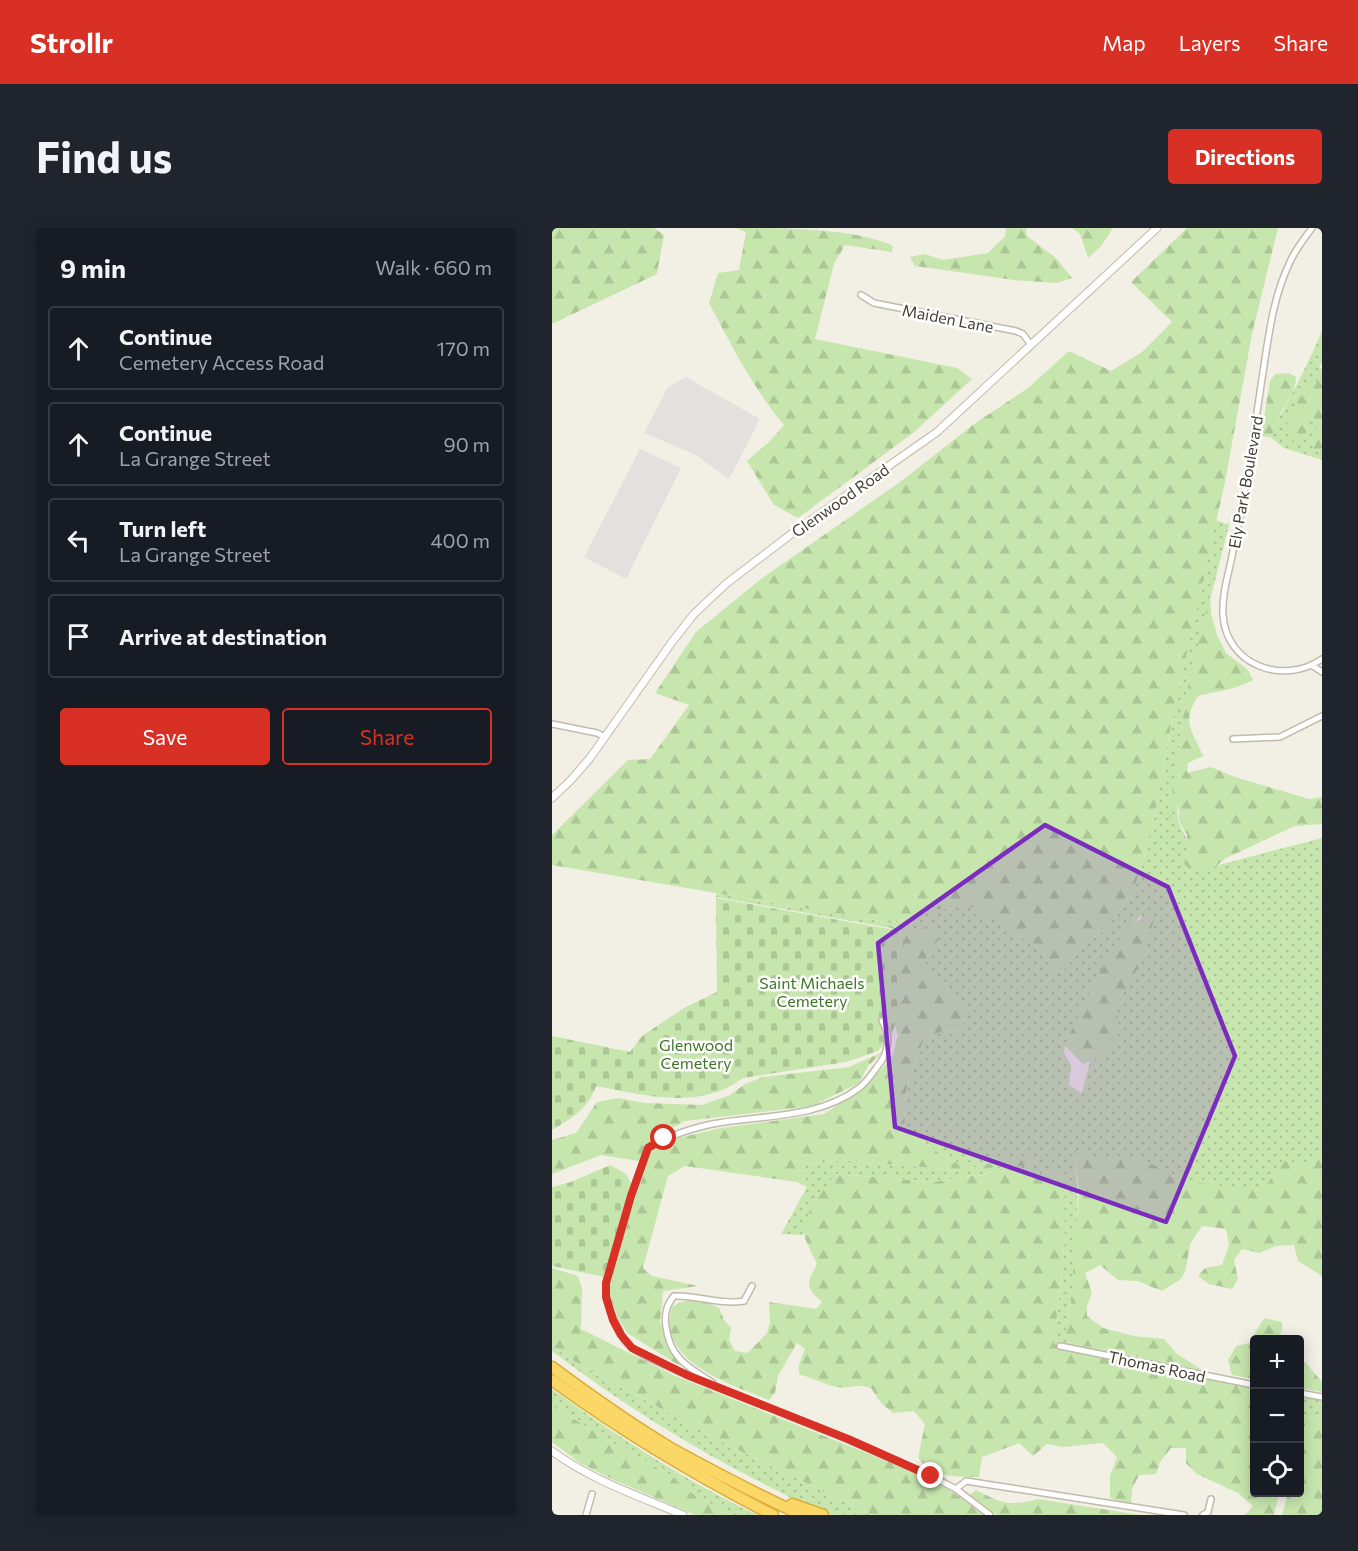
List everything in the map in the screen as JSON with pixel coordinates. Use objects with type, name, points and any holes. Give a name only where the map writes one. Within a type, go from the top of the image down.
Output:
[{"type":"highway","points":[[552,1367],[658,1440],[753,1492],[802,1515]]},
{"type":"highway","points":[[552,1380],[637,1439],[704,1479],[773,1515]]},
{"type":"highway","points":[[753,1492],[823,1515]]},
{"type":"street","name":"Glenwood Road","points":[[552,798],[571,780],[605,737],[694,614],[727,583],[770,549],[937,432],[1157,228]]},
{"type":"street","name":"Ely Park Boulevard","points":[[1312,228],[1290,260],[1274,307],[1245,489],[1224,594],[1223,615],[1227,634],[1235,646],[1245,657],[1259,666],[1288,672],[1322,659]]},
{"type":"street","name":"Maiden Lane","points":[[861,294],[874,303],[1016,331],[1023,334],[1031,345]]},
{"type":"street","points":[[1311,665],[1322,672]]},
{"type":"street","points":[[1233,739],[1280,737],[1322,716]]},
{"type":"street","points":[[552,724],[597,733],[605,737]]},
{"type":"street","points":[[882,1021],[889,1037],[886,1053],[881,1063],[860,1088],[815,1109],[711,1124],[664,1138],[648,1148],[610,1264],[606,1297],[613,1320],[624,1340],[647,1357],[848,1439],[931,1476],[956,1489],[990,1515]]},
{"type":"street","points":[[722,1389],[683,1363],[675,1354],[668,1341],[665,1321],[667,1304],[674,1296],[744,1301],[752,1286]]},
{"type":"street","name":"Thomas Road","points":[[1060,1347],[1250,1384]]},
{"type":"street","points":[[1304,1394],[1322,1397]]},
{"type":"street","points":[[552,1451],[582,1470],[683,1515]]},
{"type":"street","points":[[956,1489],[966,1481],[1184,1515]]},
{"type":"street","points":[[586,1515],[592,1494]]},
{"type":"street","points":[[1203,1515],[1208,1512],[1211,1499]]},
{"type":"street","points":[[660,1515],[663,1506]]},
{"type":"highlighted area","points":[[1045,825],[1168,887],[1235,1056],[1166,1222],[895,1127],[878,943]]},
{"type":"green space","points":[[552,228],[654,228],[664,235],[657,274],[552,324]]},
{"type":"green space","points":[[736,228],[838,232],[877,240],[893,246],[892,252],[845,245],[834,264],[815,339],[957,368],[972,379],[913,433],[798,518],[774,505],[747,461],[784,425],[753,381],[709,303],[718,273],[739,270],[746,232]]},
{"type":"green space","points":[[1006,228],[1026,228],[1027,236],[1056,258],[1072,278],[1056,283],[1014,280],[915,266],[910,257],[925,254],[943,260],[988,253],[1005,236]]},
{"type":"green space","points":[[1072,228],[1113,228],[1101,246],[1088,258],[1080,234]]},
{"type":"green space","points":[[1187,228],[1278,228],[1252,334],[1225,482],[1174,710],[1150,839],[1133,891],[1108,927],[1079,950],[1061,974],[1052,969],[1040,949],[973,907],[927,910],[891,923],[552,865],[552,835],[628,760],[650,759],[689,705],[655,693],[696,632],[761,579],[900,482],[974,424],[1028,388],[1069,351],[1111,371],[1142,352],[1172,322],[1131,282]]},
{"type":"green space","points":[[1322,331],[1322,362],[1319,368],[1322,369],[1322,460],[1284,448],[1270,437]]},
{"type":"green space","points":[[1289,373],[1296,377],[1293,392],[1270,437],[1261,436],[1270,381],[1275,374]]},
{"type":"green space","points":[[1314,381],[1322,383],[1322,455],[1312,448],[1318,424],[1312,418],[1304,438],[1291,441],[1285,428],[1303,389]]},
{"type":"green space","points":[[1216,520],[1227,524],[1230,521],[1186,695],[1170,816],[1176,803],[1179,823],[1187,841],[1186,856],[1203,869],[1322,838],[1322,1165],[1271,1196],[1216,1196],[1075,1161],[1076,1249],[1065,1337],[1069,1343],[1199,1368],[1214,1380],[1061,1349],[1054,1343],[1065,1237],[1050,1170],[1039,1175],[1000,1171],[934,1182],[836,1174],[816,1203],[803,1235],[781,1234],[807,1187],[797,1182],[805,1165],[842,1160],[957,1170],[981,1170],[1002,1166],[1050,1166],[1033,1160],[1000,1160],[973,1168],[950,1161],[905,1129],[904,1101],[909,1079],[924,1038],[943,1031],[962,1030],[965,1011],[952,996],[944,981],[926,973],[926,954],[937,942],[929,926],[911,932],[889,926],[891,928],[716,897],[716,893],[891,923],[927,910],[973,907],[1040,949],[1052,969],[1061,974],[1079,950],[1108,927],[1133,891],[1150,839],[1174,710]],"holes":[[[1142,914],[1129,962],[1092,1053],[1082,1093],[1069,1085],[1071,1065],[1064,1053],[1065,1046],[1129,928]]]},
{"type":"green space","points":[[1210,594],[1211,613],[1217,635],[1226,653],[1248,670],[1253,680],[1233,688],[1198,696],[1189,720],[1192,733],[1203,756],[1188,763],[1187,773],[1211,767],[1232,776],[1309,799],[1322,797],[1322,824],[1295,826],[1226,858],[1210,871],[1202,872],[1191,870],[1184,864],[1187,835],[1179,821],[1177,804],[1169,819],[1186,695]]},
{"type":"green space","name":"Saint Michaels Cemetery","points":[[716,898],[906,932],[892,1036],[878,1051],[846,1062],[743,1078],[726,1088],[708,1094],[671,1098],[596,1086],[584,1107],[552,1130],[552,1036],[630,1052],[642,1036],[684,1008],[717,992]]},
{"type":"green space","points":[[1155,916],[1140,964],[1115,1007],[1119,1028],[1115,1044],[1103,1055],[1083,1064],[1065,1046],[1086,998],[1107,959],[1128,929],[1139,920]]},
{"type":"green space","points":[[886,925],[911,932],[929,926],[938,929],[937,942],[926,954],[926,973],[944,981],[952,996],[965,1011],[962,1030],[943,1031],[924,1038],[909,1079],[904,1101],[905,1129],[950,1161],[973,1168],[1000,1160],[1033,1160],[1053,1166],[1002,1166],[981,1170],[957,1170],[842,1160],[805,1165],[797,1182],[685,1166],[668,1176],[643,1268],[652,1276],[698,1286],[663,1291],[660,1322],[680,1366],[627,1333],[608,1293],[617,1251],[651,1152],[666,1141],[721,1128],[824,1114],[865,1087],[892,1057],[898,1036],[891,1013],[897,932]]},
{"type":"green space","points":[[883,1052],[868,1066],[859,1083],[812,1106],[685,1121],[655,1137],[639,1161],[601,1155],[552,1174],[552,1140],[576,1133],[597,1102],[618,1098],[645,1103],[702,1105],[730,1095],[745,1084],[763,1077],[849,1067]]},
{"type":"green space","points":[[1074,1150],[1105,1160],[1124,1155],[1141,1159],[1186,1181],[1260,1191],[1267,1185],[1282,1161],[1301,1163],[1322,1157],[1322,1276],[1298,1261],[1294,1245],[1276,1246],[1259,1253],[1242,1249],[1234,1260],[1238,1279],[1232,1289],[1209,1284],[1198,1276],[1205,1268],[1222,1265],[1229,1245],[1226,1229],[1202,1226],[1190,1244],[1186,1269],[1181,1279],[1162,1291],[1137,1281],[1118,1280],[1100,1265],[1085,1273],[1092,1293],[1087,1306],[1087,1316],[1103,1328],[1134,1336],[1164,1339],[1176,1353],[1199,1368],[1069,1343],[1065,1337],[1071,1301],[1079,1191]]},
{"type":"green space","points":[[610,1165],[626,1174],[632,1185],[604,1277],[552,1266],[552,1187],[571,1182]]},
{"type":"green space","points":[[1064,1168],[1065,1237],[1054,1343],[1061,1349],[1250,1387],[1250,1497],[1278,1497],[1274,1515],[1245,1515],[1253,1506],[1238,1493],[1197,1474],[1186,1463],[1186,1448],[1171,1448],[1160,1462],[1156,1474],[1139,1475],[1132,1489],[1131,1505],[1110,1498],[1110,1476],[1117,1457],[1103,1443],[1063,1447],[1047,1444],[1033,1456],[1019,1443],[982,1457],[979,1477],[946,1475],[931,1469],[918,1458],[925,1424],[914,1411],[893,1413],[881,1403],[871,1388],[837,1387],[800,1375],[799,1365],[805,1349],[797,1343],[778,1376],[775,1393],[769,1400],[712,1376],[687,1358],[677,1347],[671,1334],[669,1324],[672,1307],[683,1302],[701,1302],[719,1308],[724,1320],[731,1328],[729,1340],[735,1351],[748,1353],[767,1333],[770,1322],[769,1302],[816,1309],[822,1302],[812,1292],[809,1284],[817,1264],[804,1236],[805,1225],[811,1209],[835,1174],[934,1182],[1000,1171],[1039,1175],[1050,1170]]},
{"type":"green space","points":[[552,1268],[578,1276],[582,1288],[581,1329],[673,1375],[921,1475],[951,1491],[985,1515],[872,1515],[720,1441],[570,1359],[552,1345]]},
{"type":"green space","points":[[1264,1318],[1282,1322],[1282,1331],[1279,1335],[1254,1335]]},
{"type":"green space","points":[[1250,1341],[1250,1378],[1232,1375],[1228,1360],[1236,1346]]},
{"type":"green space","points":[[552,1345],[570,1359],[720,1441],[872,1515],[835,1515],[818,1510],[740,1471],[630,1407],[552,1351]]},
{"type":"green space","points":[[1304,1362],[1322,1382],[1322,1392],[1304,1389]]},
{"type":"green space","points":[[552,1389],[652,1457],[704,1488],[758,1515],[731,1515],[690,1492],[670,1475],[607,1440],[552,1405]]},
{"type":"green space","points":[[1304,1397],[1322,1400],[1322,1417],[1312,1416],[1307,1419],[1304,1431]]},
{"type":"green space","points":[[552,1405],[607,1440],[670,1475],[690,1492],[731,1515],[695,1515],[580,1463],[552,1442]]},
{"type":"green space","points":[[1312,1416],[1322,1417],[1322,1515],[1282,1515],[1287,1497],[1304,1497],[1304,1431],[1307,1419]]},
{"type":"green space","points":[[976,1490],[992,1498],[1012,1503],[1038,1499],[1140,1515],[997,1515],[970,1495]]},
{"type":"shaded area","points":[[686,377],[760,419],[729,479],[696,455],[644,433],[668,387]]},
{"type":"shaded area","points":[[640,449],[681,468],[626,579],[584,557]]},
{"type":"route","points":[[664,1138],[648,1148],[610,1262],[606,1297],[613,1320],[624,1340],[647,1357],[687,1375],[848,1439],[931,1476]]},
{"type":"park label","name":"Glenwood Cemetery","points":[[696,1053]]}]
